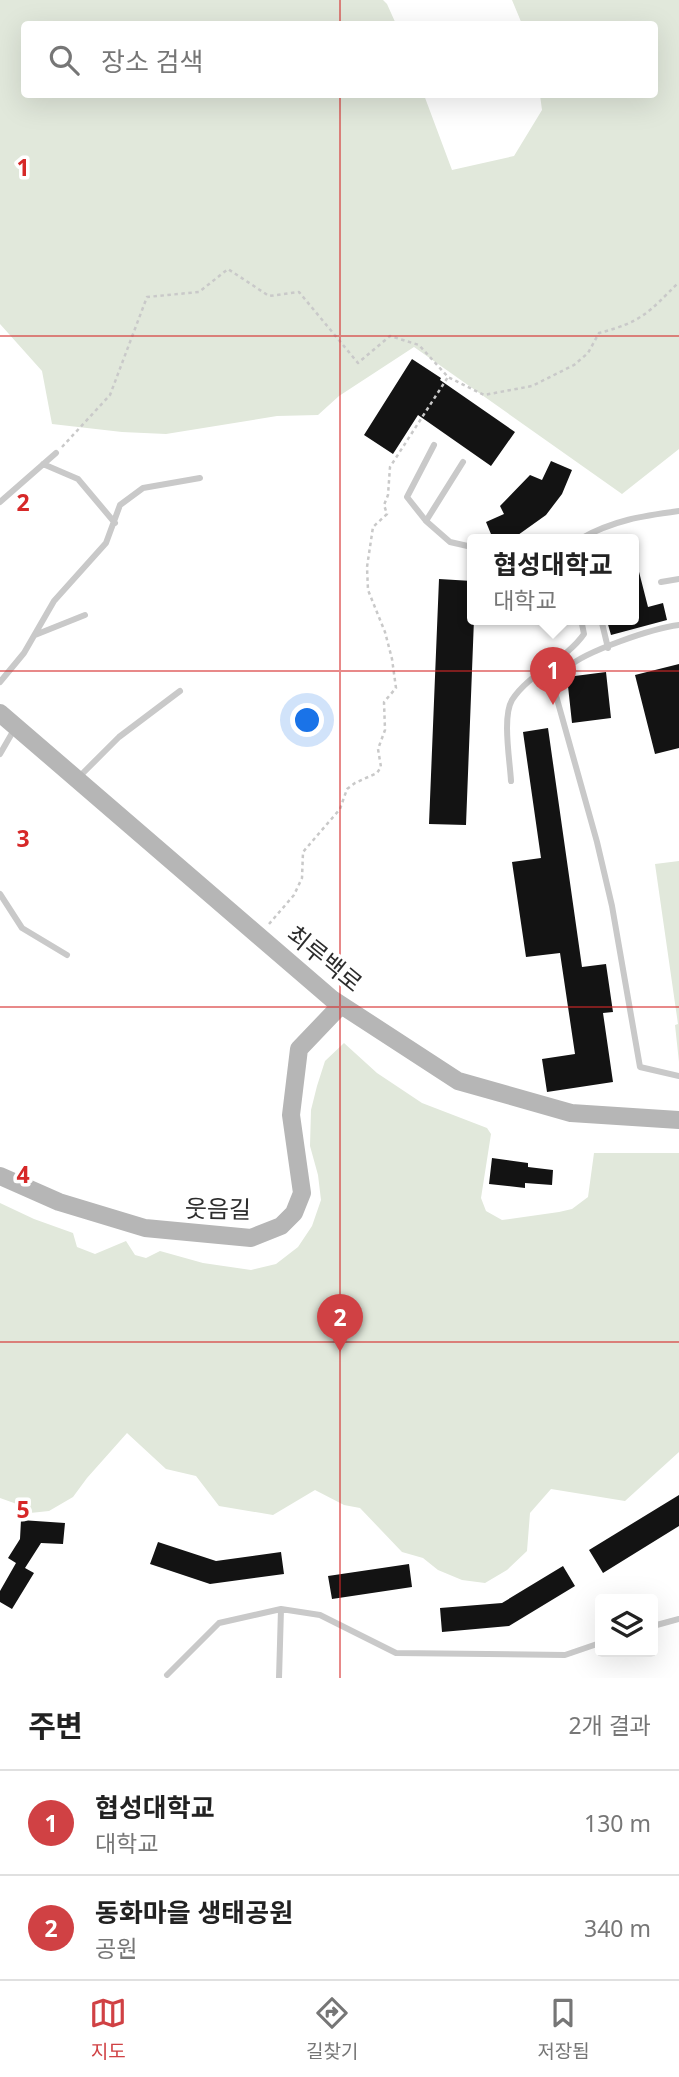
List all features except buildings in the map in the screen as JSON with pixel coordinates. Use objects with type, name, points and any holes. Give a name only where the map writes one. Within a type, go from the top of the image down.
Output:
[{"type":"street","name":"최루백로","points":[[0,713],[341,1005],[458,1081],[571,1112],[679,1120]]},
{"type":"street","name":"웃음길","points":[[0,1176],[59,1202],[145,1228],[251,1238],[281,1226],[294,1213],[302,1193],[291,1115],[299,1049],[341,1005]]},
{"type":"lane","points":[[434,445],[407,497],[426,521],[450,542],[467,546]]},
{"type":"lane","points":[[0,502],[56,453]]},
{"type":"lane","points":[[426,521],[463,462]]},
{"type":"lane","points":[[43,464],[78,479],[115,523]]},
{"type":"lane","points":[[0,682],[24,653],[54,601],[106,543],[120,505],[144,488],[200,478]]},
{"type":"lane","points":[[588,534],[631,517],[679,511]]},
{"type":"lane","points":[[661,582],[679,579]]},
{"type":"lane","points":[[35,635],[85,615]]},
{"type":"lane","points":[[511,781],[507,723],[511,701],[527,684],[574,649],[584,634],[582,625]]},
{"type":"lane","points":[[602,625],[608,648]]},
{"type":"lane","points":[[679,625],[663,627],[565,668],[555,692],[606,880],[640,1067],[679,1076]]},
{"type":"lane","points":[[76,780],[119,737],[180,691]]},
{"type":"lane","points":[[0,754],[16,727]]},
{"type":"lane","points":[[0,894],[22,928],[67,955]]},
{"type":"lane","points":[[167,1675],[219,1623],[281,1609],[320,1615],[396,1653],[565,1654],[595,1645]]},
{"type":"lane","points":[[279,1678],[281,1609]]},
{"type":"lane","points":[[658,1625],[679,1619]]},
{"type":"path","points":[[56,453],[110,395],[147,297],[199,292],[228,269],[269,296],[299,292],[358,363],[390,336],[419,345],[448,377],[484,395],[532,386],[574,365],[588,353],[599,333],[638,321],[679,282]]},
{"type":"path","points":[[258,936],[294,895],[302,878],[303,852],[340,809],[347,789],[377,773],[381,767],[378,749],[385,730],[384,702],[396,688],[385,632],[368,590],[368,556],[373,527],[387,514],[384,505],[388,495],[390,467],[448,377]]},
{"type":"shaded area","points":[[0,0],[383,0],[395,21],[21,21],[21,98],[425,98],[452,170],[514,156],[542,110],[540,98],[658,98],[658,21],[521,21],[512,0],[679,0],[679,449],[622,494],[414,347],[339,396],[318,415],[277,416],[166,434],[122,432],[52,424],[42,371],[0,324]]},
{"type":"shaded area","points":[[679,861],[679,1062],[675,1025],[678,1024],[655,864]]},
{"type":"shaded area","points":[[344,1043],[377,1073],[422,1103],[487,1128],[491,1134],[481,1198],[486,1211],[502,1220],[572,1209],[588,1197],[594,1153],[679,1153],[679,1452],[625,1501],[551,1489],[530,1513],[527,1551],[507,1570],[485,1583],[462,1580],[438,1570],[423,1558],[402,1552],[360,1508],[344,1505],[315,1490],[273,1515],[219,1506],[196,1476],[166,1469],[127,1433],[73,1497],[49,1511],[30,1513],[0,1498],[0,1203],[73,1233],[77,1247],[95,1254],[126,1241],[135,1255],[146,1258],[160,1251],[203,1263],[251,1270],[276,1264],[298,1247],[312,1226],[321,1200],[310,1146],[311,1110],[325,1061]]},
{"type":"place","name":"협성대학교","points":[[553,705]]},
{"type":"place","name":"동화마을 생태공원","points":[[340,1352]]}]
